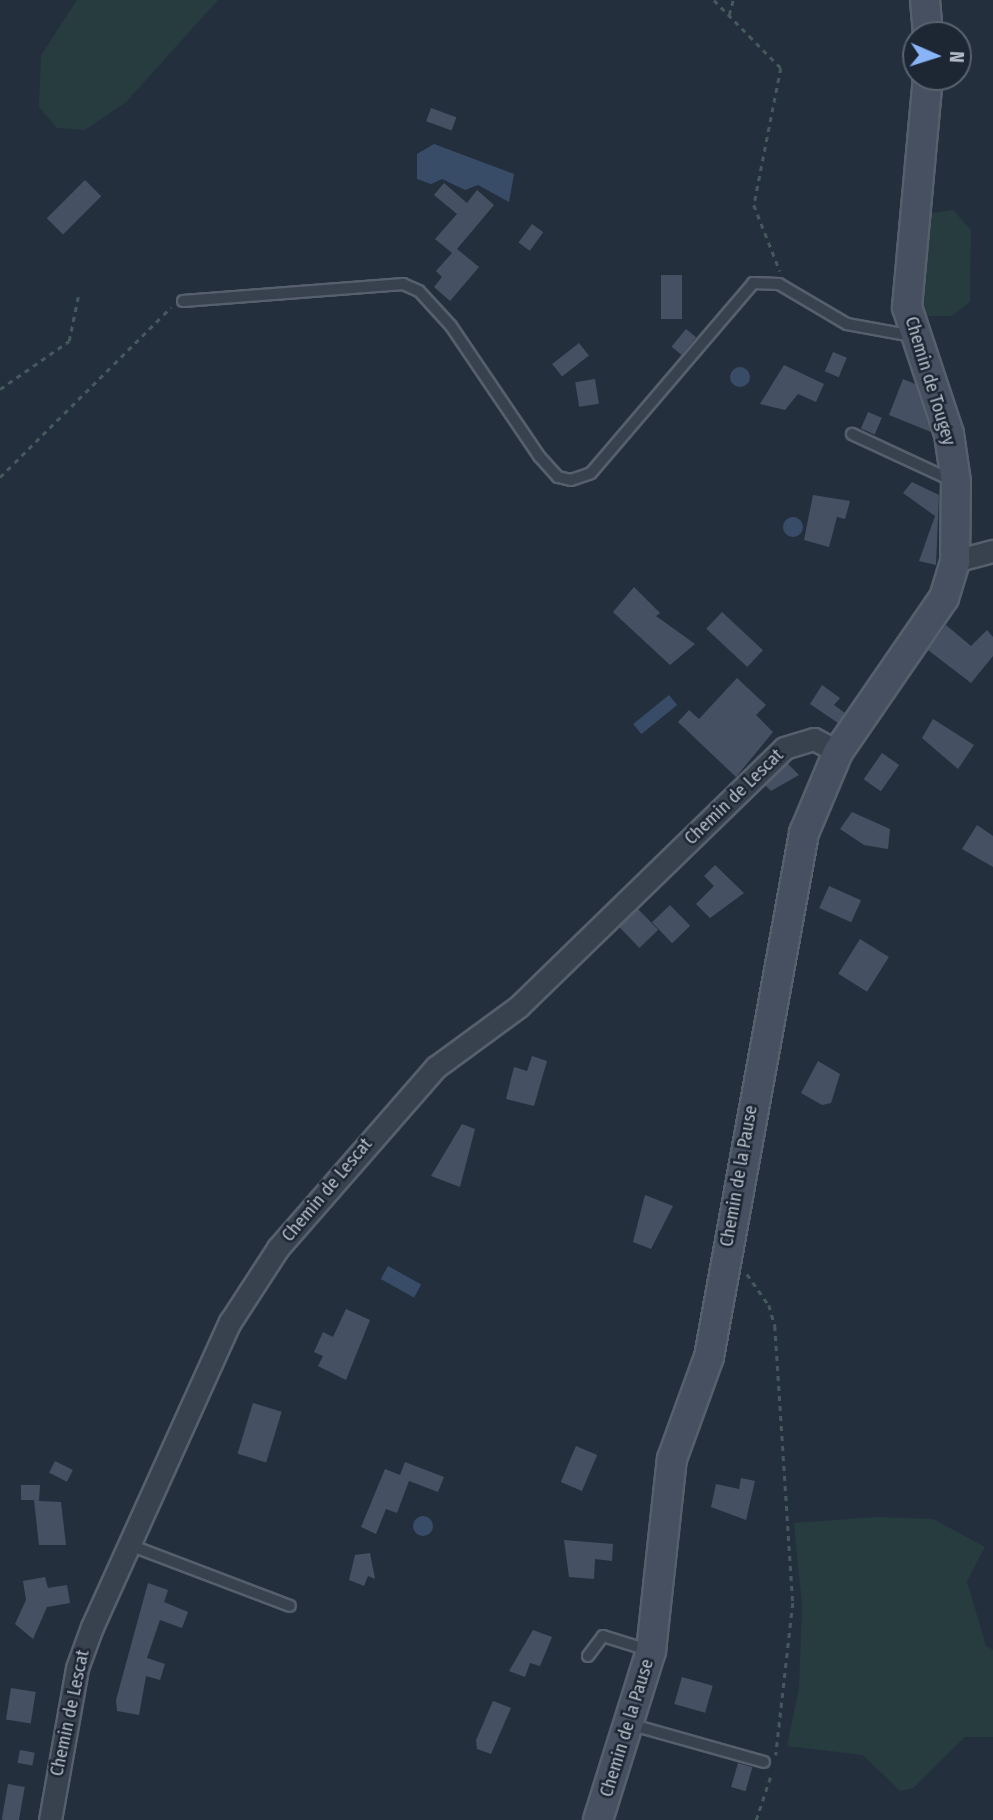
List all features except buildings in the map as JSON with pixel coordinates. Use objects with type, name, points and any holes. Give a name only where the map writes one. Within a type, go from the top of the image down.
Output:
[{"type":"street","points":[[925,0],[927,21]]},
{"type":"street","name":"Chemin de Tougey","points":[[926,91],[906,270],[913,335],[942,406],[956,482],[955,561]]},
{"type":"street","points":[[955,561],[993,551]]},
{"type":"street","name":"Chemin de la Pause","points":[[598,1820],[651,1651],[672,1459],[709,1357],[726,1246],[794,873],[816,797],[838,752],[944,598],[955,561]]},
{"type":"street","name":"Chemin de Lescat","points":[[50,1820],[77,1668],[127,1544],[253,1283],[391,1116],[436,1067],[518,1007],[784,748],[814,739],[838,752]]},
{"type":"lane","points":[[183,301],[403,284],[419,291],[451,326],[539,456],[558,477],[571,480],[591,473],[753,283],[770,281],[847,324],[913,335]]},
{"type":"lane","points":[[852,435],[956,482]]},
{"type":"lane","points":[[127,1544],[290,1606]]},
{"type":"lane","points":[[588,1656],[603,1636],[651,1651]]},
{"type":"lane","points":[[628,1723],[764,1762]]},
{"type":"path","points":[[714,0],[781,68],[754,205],[791,292]]},
{"type":"path","points":[[729,15],[733,0]]},
{"type":"path","points":[[0,388],[69,341],[78,297]]},
{"type":"path","points":[[0,477],[183,301]]},
{"type":"path","points":[[726,1246],[769,1305],[775,1326],[793,1603],[774,1765],[755,1820]]},
{"type":"green space","points":[[77,0],[218,0],[126,102],[85,130],[57,128],[39,107],[41,55]]},
{"type":"green space","points":[[953,210],[971,230],[970,302],[952,316],[918,316],[921,225],[931,213]]},
{"type":"green space","points":[[877,1517],[933,1519],[985,1547],[967,1581],[986,1646],[993,1650],[993,1737],[965,1737],[913,1788],[900,1791],[863,1755],[787,1746],[799,1688],[802,1606],[794,1523]]},
{"type":"water","points":[[434,144],[514,174],[509,202],[478,185],[465,190],[442,179],[431,184],[417,179],[417,154]]},
{"type":"water","points":[[740,367],[747,370],[750,377],[747,384],[740,387],[733,384],[730,377],[733,370]]},
{"type":"water","points":[[789,517],[797,517],[803,527],[797,537],[789,537],[783,531],[783,523]]},
{"type":"water","points":[[669,695],[677,705],[641,734],[633,724]]},
{"type":"water","points":[[388,1266],[421,1284],[414,1298],[381,1279]]},
{"type":"water","points":[[423,1516],[430,1519],[433,1526],[430,1533],[423,1536],[416,1533],[413,1526],[416,1519]]}]
